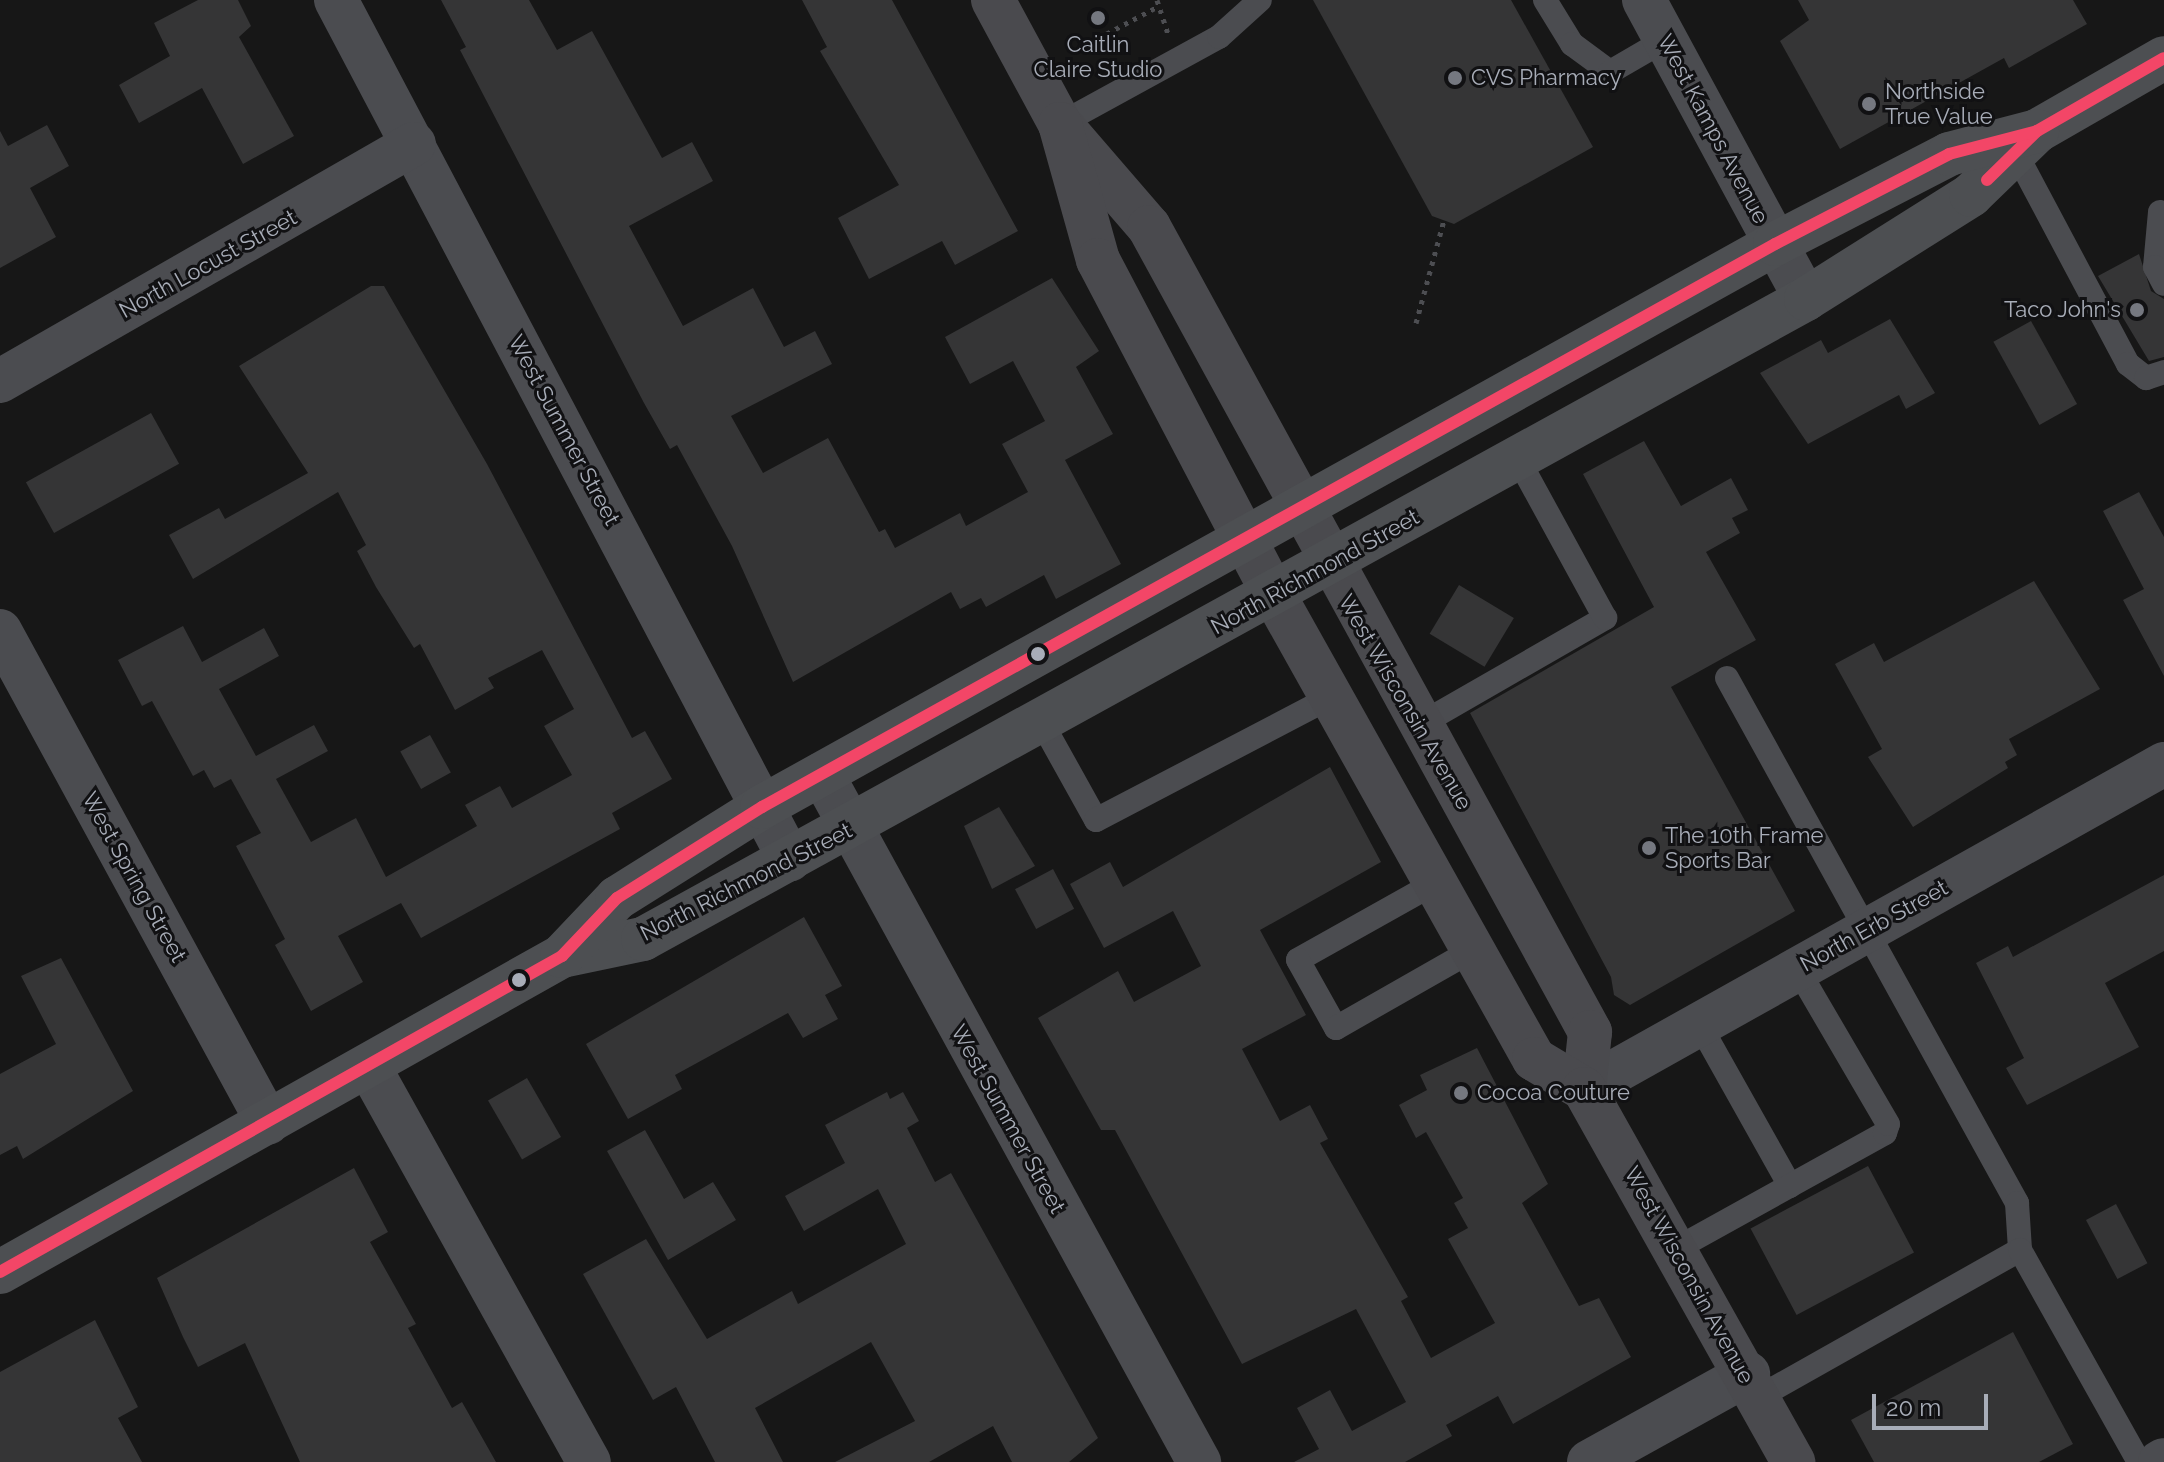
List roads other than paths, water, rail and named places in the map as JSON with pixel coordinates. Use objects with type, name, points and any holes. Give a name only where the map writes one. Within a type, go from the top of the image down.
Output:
[{"type":"main road","name":"West Wisconsin Avenue","points":[[993,0],[1060,124],[1149,227],[1328,565],[1590,1032],[1584,1089]]},
{"type":"main road","name":"North Richmond Street","points":[[562,956],[643,939],[1042,723],[1806,299],[1971,195],[2020,141],[2164,58]]},
{"type":"main road","name":"West Wisconsin Avenue","points":[[1060,124],[1098,260],[1274,595],[1534,1059],[1584,1089],[1793,1462]]},
{"type":"main road","name":"North Richmond Street","points":[[0,1272],[562,956],[617,898],[762,807],[1775,244],[1949,154],[2020,141]]},
{"type":"street","name":"West Summer Street","points":[[336,0],[790,860]]},
{"type":"street","name":"West Kamps Avenue","points":[[1644,0],[1806,299]]},
{"type":"street","name":"North Locust Street","points":[[0,381],[414,144]]},
{"type":"street","name":"West Spring Street","points":[[0,631],[268,1123]]},
{"type":"street","name":"North Erb Street","points":[[1584,1089],[1698,1022],[2164,764]]},
{"type":"street","name":"West Summer Street","points":[[822,774],[1199,1462]]},
{"type":"street","points":[[369,1067],[589,1462]]},
{"type":"street","points":[[1589,1462],[1752,1386]]},
{"type":"lane","points":[[1545,0],[1572,44],[1610,72],[1665,40]]},
{"type":"lane","points":[[1060,124],[1255,7]]},
{"type":"lane","points":[[2020,141],[2128,364],[2146,378],[2164,372]]},
{"type":"lane","points":[[2160,212],[2155,267],[2164,284]]},
{"type":"lane","points":[[1419,725],[1605,618],[1517,457]]},
{"type":"lane","points":[[1727,678],[2023,1216],[2020,1250],[2139,1462]]},
{"type":"lane","points":[[1042,723],[1096,820],[1331,697]]},
{"type":"lane","points":[[1435,883],[1298,960],[1336,1028],[1473,950]]},
{"type":"lane","points":[[1674,1250],[1885,1133],[1888,1124],[1797,968]]},
{"type":"lane","points":[[1698,1022],[1790,1186]]},
{"type":"lane","points":[[1752,1386],[2020,1250]]},
{"type":"place","name":"Caitlin Claire Studio","points":[[1098,18]]},
{"type":"place","name":"CVS Pharmacy","points":[[1455,78]]},
{"type":"place","name":"Northside True Value","points":[[1869,104]]},
{"type":"place","name":"Taco John's","points":[[2137,310]]},
{"type":"place","name":"The 10th Frame Sports Bar","points":[[1649,848]]},
{"type":"place","name":"Cocoa Couture","points":[[1461,1093]]}]
